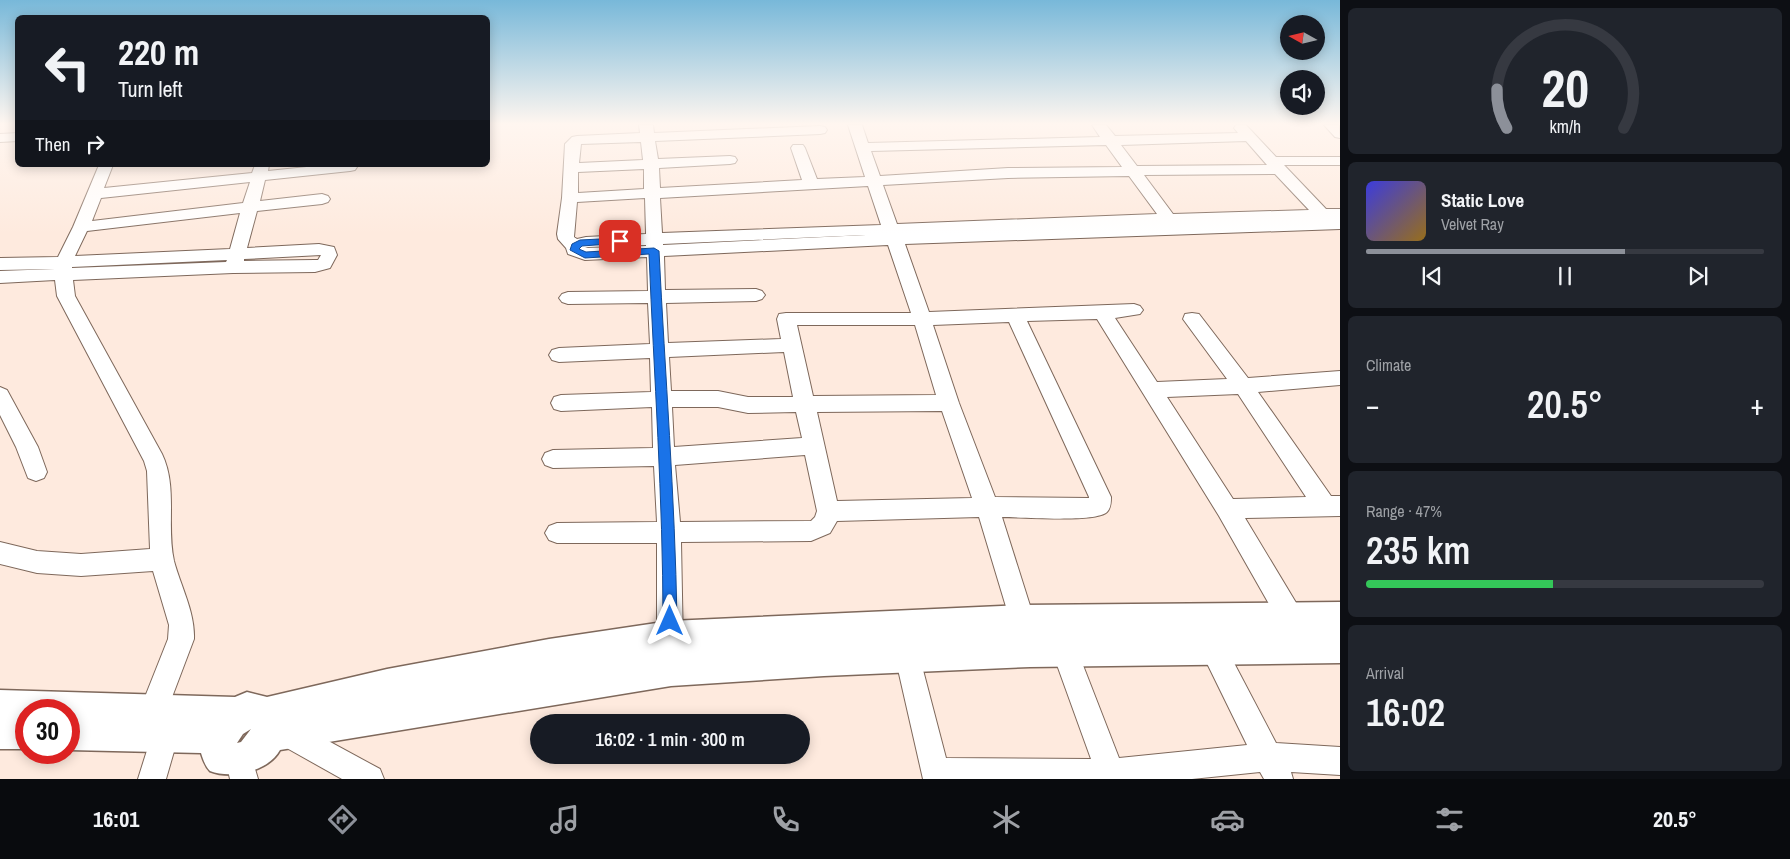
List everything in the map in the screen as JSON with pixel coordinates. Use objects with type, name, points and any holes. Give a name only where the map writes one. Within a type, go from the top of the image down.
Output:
[{"type":"main road","points":[[671,654],[824,659],[908,656],[1026,635],[1249,620],[1340,618]]},
{"type":"main road","points":[[6,718],[159,723],[252,739],[671,654],[901,628],[1026,635],[1064,650],[1340,646]]},
{"type":"main road","points":[[80,731],[159,723]]},
{"type":"street","points":[[572,161],[570,198],[565,234],[566,238],[575,246],[574,250],[585,255],[654,245],[1169,219],[1335,222]]},
{"type":"street","points":[[572,168],[703,161]]},
{"type":"street","points":[[803,161],[811,184]]},
{"type":"street","points":[[868,161],[949,403],[987,507],[1026,635]]},
{"type":"street","points":[[1126,161],[1169,219]]},
{"type":"street","points":[[1271,161],[1335,222]]},
{"type":"street","points":[[570,198],[1008,173],[1133,171],[1334,161]]},
{"type":"street","points":[[651,164],[669,534],[671,654]]},
{"type":"street","points":[[105,167],[63,268],[66,296],[154,460],[158,471],[162,559],[182,625],[181,639],[159,723],[152,779]]},
{"type":"street","points":[[94,194],[260,170],[350,167]]},
{"type":"street","points":[[0,277],[63,268],[235,260],[260,170]]},
{"type":"street","points":[[81,227],[249,209],[322,199]]},
{"type":"street","points":[[892,233],[1137,229],[1335,222]]},
{"type":"street","points":[[0,264],[63,268]]},
{"type":"street","points":[[568,298],[756,295]]},
{"type":"street","points":[[557,533],[669,534],[811,531],[820,528],[826,523],[828,511],[786,319],[922,319],[1134,310]]},
{"type":"street","points":[[1102,312],[1227,509],[1307,647]]},
{"type":"street","points":[[828,511],[987,507],[1094,508],[1100,504],[1100,497],[1015,315]]},
{"type":"street","points":[[1192,318],[1332,506]]},
{"type":"street","points":[[559,355],[792,345]]},
{"type":"street","points":[[1152,390],[1337,382]]},
{"type":"street","points":[[0,395],[28,447],[36,472]]},
{"type":"street","points":[[560,403],[718,399],[748,405],[949,403]]},
{"type":"street","points":[[553,459],[664,457],[814,446]]},
{"type":"street","points":[[1227,509],[1332,506]]},
{"type":"street","points":[[0,554],[37,562],[81,565],[162,559]]},
{"type":"street","points":[[1214,649],[1273,768]]},
{"type":"street","points":[[1064,650],[1111,776]]},
{"type":"street","points":[[908,656],[936,776],[1111,776],[1273,768],[1340,761]]},
{"type":"street","points":[[252,739],[370,779]]},
{"type":"route","points":[[620,241],[586,242],[575,246],[574,250],[579,254],[585,255],[654,251],[669,534],[670,621]]}]
